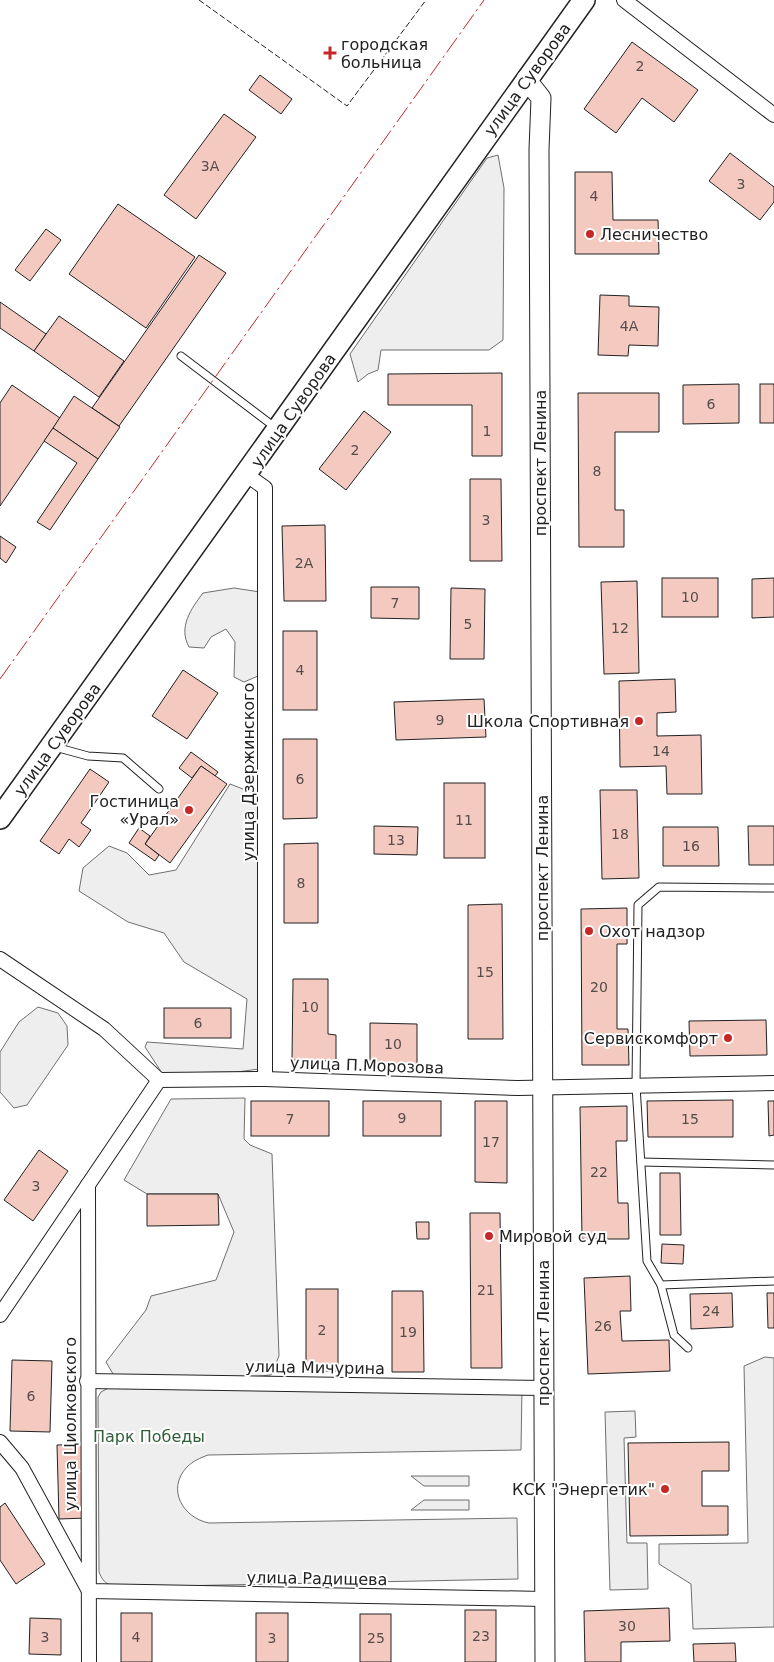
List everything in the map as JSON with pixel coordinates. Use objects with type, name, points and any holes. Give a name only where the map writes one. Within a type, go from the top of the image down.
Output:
[{"type":"main road","name":"улица Суворова","points":[[0,818],[279,430],[526,79],[584,0]]},
{"type":"main road","name":"проспект Ленина","points":[[526,79],[540,98],[544,1662]]},
{"type":"street","points":[[624,0],[774,115]]},
{"type":"street","name":"улица Дзержинского","points":[[246,475],[265,488],[265,1079]]},
{"type":"street","points":[[0,959],[104,1029],[159,1080],[0,1315]]},
{"type":"street","name":"улица П.Морозова","points":[[159,1080],[265,1079],[542,1088],[774,1083]]},
{"type":"street","name":"улица Циолковского","points":[[88,1185],[88,1662]]},
{"type":"street","name":"улица Мичурина","points":[[87,1381],[544,1388]]},
{"type":"street","points":[[0,1442],[22,1468],[63,1540],[89,1591]]},
{"type":"street","name":"улица Радищева","points":[[89,1591],[544,1598]]},
{"type":"lane","points":[[181,356],[279,430]]},
{"type":"lane","points":[[52,746],[88,756],[123,758],[159,789]]},
{"type":"lane","points":[[688,1348],[674,1335],[661,1285],[646,1262],[636,1086],[638,905],[659,887],[774,888]]},
{"type":"lane","points":[[640,1162],[774,1165]]},
{"type":"lane","points":[[661,1285],[774,1281]]},
{"type":"green space","points":[[498,155],[504,188],[503,340],[489,350],[381,350],[378,370],[368,374],[358,382],[350,354],[487,158]]},
{"type":"green space","points":[[234,588],[260,592],[258,676],[244,682],[234,677],[235,642],[226,629],[211,637],[204,648],[189,647],[185,632],[187,618],[203,593]]},
{"type":"green space","points":[[230,784],[261,796],[259,1069],[237,1072],[162,1073],[145,1047],[147,1042],[243,1049],[247,999],[184,962],[164,933],[128,922],[79,891],[83,868],[109,846],[127,853],[149,875],[176,870]]},
{"type":"green space","points":[[38,1007],[58,1013],[67,1026],[68,1045],[27,1105],[14,1108],[0,1092],[0,1052],[19,1022]]},
{"type":"green space","points":[[245,1098],[244,1139],[250,1145],[272,1154],[279,1356],[271,1375],[228,1379],[116,1379],[106,1362],[146,1310],[151,1296],[216,1280],[234,1232],[218,1194],[147,1194],[124,1180],[171,1099]]},
{"type":"green space","points":[[765,1357],[774,1358],[774,1627],[693,1629],[691,1584],[659,1564],[659,1544],[748,1543],[744,1366]]},
{"type":"green space","name":"Парк Победы","points":[[112,1386],[522,1387],[521,1450],[208,1455],[187,1467],[178,1484],[180,1501],[185,1509],[200,1520],[209,1523],[517,1518],[518,1579],[124,1587],[108,1584],[103,1580],[99,1572],[98,1397],[101,1392]]},
{"type":"green space","points":[[411,1476],[469,1476],[469,1486],[424,1486]]},
{"type":"green space","points":[[424,1500],[469,1500],[469,1510],[411,1510]]},
{"type":"shaded area","points":[[635,1411],[636,1437],[624,1438],[627,1543],[647,1543],[648,1589],[610,1590],[605,1412]]},
{"type":"building","points":[[632,42],[698,90],[674,122],[642,98],[616,133],[584,109]]},
{"type":"building","points":[[260,75],[292,99],[281,114],[249,90]]},
{"type":"building","points":[[224,114],[256,137],[196,219],[164,195]]},
{"type":"building","points":[[730,153],[774,187],[774,202],[760,220],[709,181]]},
{"type":"building","points":[[575,172],[612,172],[613,220],[658,220],[659,254],[575,254]]},
{"type":"building","points":[[118,204],[195,257],[146,328],[69,274]]},
{"type":"building","points":[[46,229],[61,240],[30,281],[15,270]]},
{"type":"building","points":[[199,255],[226,273],[119,426],[92,408]]},
{"type":"building","points":[[600,295],[629,296],[629,306],[659,307],[658,346],[629,345],[628,356],[598,355]]},
{"type":"building","points":[[0,302],[46,334],[34,351],[0,328]]},
{"type":"building","points":[[59,316],[124,361],[99,397],[34,351]]},
{"type":"building","points":[[502,373],[502,456],[472,456],[472,405],[388,405],[388,374]]},
{"type":"building","points":[[739,384],[739,423],[683,424],[683,385]]},
{"type":"building","points":[[760,384],[774,384],[774,423],[760,423]]},
{"type":"building","points":[[12,385],[60,418],[0,506],[0,403]]},
{"type":"building","points":[[578,393],[659,393],[659,432],[615,432],[615,510],[624,510],[624,547],[579,547]]},
{"type":"building","points":[[74,396],[120,427],[98,459],[53,428]]},
{"type":"building","points":[[364,411],[391,432],[346,490],[319,469]]},
{"type":"building","points":[[53,428],[98,459],[50,530],[37,522],[77,463],[44,441]]},
{"type":"building","points":[[470,479],[501,479],[502,561],[470,561]]},
{"type":"building","points":[[325,525],[326,601],[284,601],[282,526]]},
{"type":"building","points":[[0,536],[16,547],[6,563],[0,558]]},
{"type":"building","points":[[662,578],[718,578],[718,617],[662,617]]},
{"type":"building","points":[[774,578],[774,617],[752,618],[752,579]]},
{"type":"building","points":[[637,581],[639,673],[604,674],[601,582]]},
{"type":"building","points":[[371,587],[419,587],[419,619],[371,618]]},
{"type":"building","points":[[451,588],[485,589],[484,659],[450,659]]},
{"type":"building","points":[[283,631],[317,631],[317,710],[283,710]]},
{"type":"building","points":[[183,670],[218,693],[187,739],[152,716]]},
{"type":"building","points":[[675,679],[676,712],[657,713],[657,736],[701,735],[702,794],[667,794],[666,766],[620,767],[619,681]]},
{"type":"building","points":[[484,699],[486,737],[396,740],[394,702]]},
{"type":"building","points":[[283,739],[317,739],[317,818],[283,819]]},
{"type":"building","points":[[191,752],[218,772],[215,776],[201,766],[192,778],[179,768]]},
{"type":"building","name":"Гостиница «Урал»","points":[[201,766],[227,784],[170,863],[145,844]]},
{"type":"building","points":[[90,769],[109,782],[81,823],[91,830],[79,847],[69,839],[59,854],[40,841]]},
{"type":"building","points":[[444,783],[485,783],[485,858],[444,858]]},
{"type":"building","points":[[600,790],[637,790],[639,878],[602,879]]},
{"type":"building","points":[[374,826],[418,827],[417,855],[374,854]]},
{"type":"building","points":[[748,826],[774,826],[774,865],[749,865]]},
{"type":"building","points":[[663,827],[718,827],[719,866],[663,866]]},
{"type":"building","points":[[139,828],[150,836],[145,844],[159,855],[155,861],[129,843]]},
{"type":"building","points":[[318,843],[318,923],[284,923],[284,844]]},
{"type":"building","points":[[502,904],[503,1039],[468,1039],[468,905]]},
{"type":"building","points":[[627,908],[627,944],[617,944],[617,1029],[628,1029],[629,1065],[582,1065],[581,909]]},
{"type":"building","points":[[293,979],[328,979],[328,1034],[336,1035],[336,1061],[292,1060]]},
{"type":"building","points":[[164,1008],[231,1008],[231,1038],[164,1038]]},
{"type":"building","name":"Сервискомфорт","points":[[766,1020],[767,1055],[690,1056],[689,1021]]},
{"type":"building","points":[[370,1023],[417,1024],[417,1065],[370,1064]]},
{"type":"building","points":[[733,1100],[733,1137],[648,1137],[647,1101]]},
{"type":"building","points":[[251,1101],[329,1101],[329,1136],[251,1136]]},
{"type":"building","points":[[363,1101],[441,1101],[441,1136],[363,1136]]},
{"type":"building","points":[[475,1101],[507,1101],[507,1183],[475,1182]]},
{"type":"building","points":[[768,1101],[774,1101],[774,1135],[769,1136]]},
{"type":"building","points":[[627,1106],[627,1141],[616,1141],[618,1203],[628,1203],[629,1239],[582,1239],[580,1107]]},
{"type":"building","points":[[39,1150],[68,1171],[33,1221],[4,1200]]},
{"type":"building","points":[[660,1173],[680,1173],[681,1235],[660,1235]]},
{"type":"building","points":[[147,1194],[218,1194],[219,1225],[147,1226]]},
{"type":"building","points":[[470,1213],[500,1213],[502,1368],[471,1368]]},
{"type":"building","points":[[416,1222],[429,1222],[429,1239],[417,1239]]},
{"type":"building","points":[[662,1244],[684,1245],[683,1264],[661,1263]]},
{"type":"building","points":[[630,1276],[631,1311],[620,1311],[622,1341],[669,1340],[670,1371],[588,1374],[584,1278]]},
{"type":"building","points":[[306,1289],[338,1289],[338,1371],[306,1371]]},
{"type":"building","points":[[392,1291],[423,1291],[424,1372],[392,1372]]},
{"type":"building","points":[[732,1293],[733,1327],[691,1329],[690,1294]]},
{"type":"building","points":[[767,1293],[774,1293],[774,1328],[768,1328]]},
{"type":"building","points":[[12,1360],[52,1361],[50,1432],[10,1431]]},
{"type":"building","name":"КСК \"Энергетик\"","points":[[729,1442],[729,1471],[702,1471],[702,1506],[728,1506],[728,1535],[630,1536],[628,1443]]},
{"type":"building","points":[[85,1444],[87,1518],[59,1519],[57,1445]]},
{"type":"building","points":[[5,1503],[45,1564],[16,1584],[0,1560],[0,1507]]},
{"type":"building","points":[[669,1608],[670,1641],[621,1642],[621,1662],[585,1662],[584,1611]]},
{"type":"building","points":[[465,1610],[496,1610],[496,1662],[465,1662]]},
{"type":"building","points":[[121,1613],[152,1613],[152,1662],[121,1662]]},
{"type":"building","points":[[256,1613],[288,1613],[288,1662],[256,1662]]},
{"type":"building","points":[[360,1614],[391,1614],[391,1662],[360,1662]]},
{"type":"building","points":[[30,1618],[61,1619],[61,1655],[29,1654]]},
{"type":"building","points":[[735,1643],[736,1662],[694,1662],[693,1644]]},
{"type":"fence","points":[[199,0],[347,106],[426,0]]},
{"type":"power","points":[[0,679],[484,0]]},
{"type":"place","name":"городская больница","points":[[330,53]]},
{"type":"place","name":"Лесничество","points":[[590,234]]},
{"type":"place","name":"Школа Спортивная","points":[[639,721]]},
{"type":"place","name":"Гостиница «Урал»","points":[[189,810]]},
{"type":"place","name":"Охот надзор","points":[[589,931]]},
{"type":"place","name":"Сервискомфорт","points":[[728,1038]]},
{"type":"place","name":"Мировой суд","points":[[489,1236]]},
{"type":"place","name":"КСК \"Энергетик\"","points":[[665,1489]]}]
